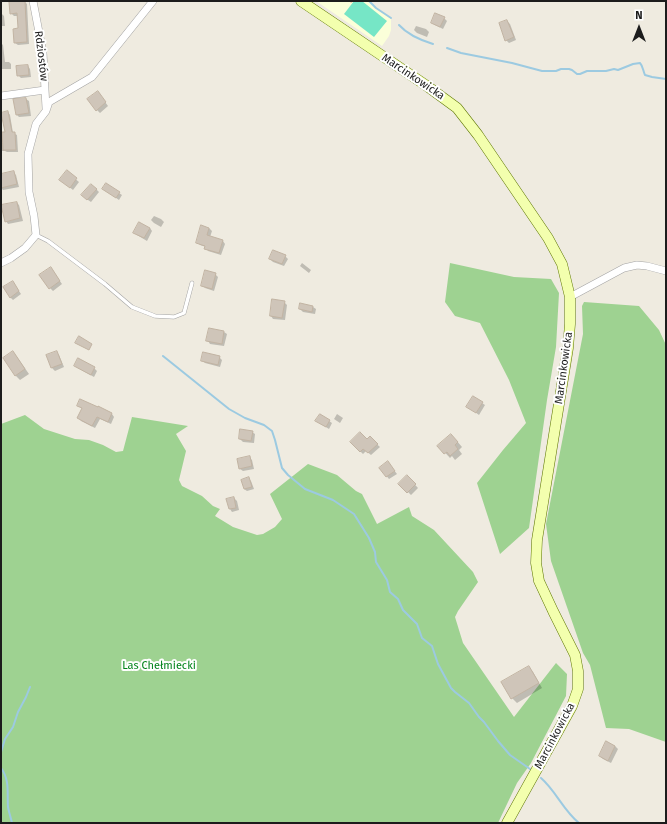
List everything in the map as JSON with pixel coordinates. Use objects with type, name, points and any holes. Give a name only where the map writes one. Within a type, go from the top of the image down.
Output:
[{"type":"street","name":"Rdziostów","points":[[33,1],[43,53],[46,111]]},
{"type":"street","points":[[1,263],[25,248],[36,235],[29,192],[28,154],[36,124],[46,111],[50,102],[92,77],[153,1]]},
{"type":"street","name":"Marcinkowicka","points":[[301,1],[457,108],[478,135],[548,238],[562,264],[570,297],[568,348],[537,540],[536,563],[539,581],[575,655],[578,671],[578,689],[572,706],[508,823]]},
{"type":"street","points":[[1,96],[45,90]]},
{"type":"street","points":[[570,297],[632,265],[647,266],[666,271]]},
{"type":"lane","points":[[36,235],[48,241],[106,284],[132,307],[155,316],[174,317],[184,313],[192,283]]},
{"type":"shaded area","points":[[316,1],[367,1],[391,19],[391,30],[389,36],[382,46]]},
{"type":"green space","points":[[354,1],[362,1],[387,21],[374,37],[344,14]]},
{"type":"green space","points":[[450,263],[514,277],[551,279],[559,293],[556,347],[529,528],[500,554],[477,483],[526,423],[509,380],[480,323],[455,316],[445,302]]},
{"type":"green space","points":[[584,302],[639,306],[659,330],[666,345],[666,742],[629,729],[606,728],[590,665],[583,653],[551,561],[546,524],[583,334],[582,306]]},
{"type":"green space","name":"Las Chełmiecki","points":[[25,415],[44,429],[75,439],[89,440],[116,452],[123,451],[132,417],[188,426],[176,434],[186,451],[179,480],[182,486],[202,496],[213,506],[220,509],[215,516],[233,527],[257,535],[263,534],[275,527],[282,519],[270,494],[308,464],[337,475],[356,491],[362,494],[377,524],[409,507],[412,516],[434,530],[473,572],[478,582],[455,617],[463,643],[514,717],[556,663],[567,674],[566,696],[531,763],[517,783],[498,823],[1,823],[1,424]]},
{"type":"building","points":[[25,1],[27,42],[14,43],[13,29],[18,28],[17,13],[10,14],[9,2]]},
{"type":"building","points":[[435,13],[445,17],[440,27],[431,23]]},
{"type":"building","points":[[507,20],[514,37],[505,41],[499,23]]},
{"type":"building","points":[[28,65],[29,75],[17,76],[16,66]]},
{"type":"building","points":[[98,91],[106,102],[96,111],[87,99]]},
{"type":"building","points":[[26,98],[29,113],[16,115],[13,99]]},
{"type":"building","points":[[8,111],[12,132],[15,132],[16,150],[3,150],[2,132],[5,132],[1,113]]},
{"type":"building","points":[[67,170],[77,178],[70,188],[59,180]]},
{"type":"building","points":[[14,171],[17,184],[1,188],[1,174]]},
{"type":"building","points":[[106,183],[120,192],[116,198],[102,189]]},
{"type":"building","points":[[91,184],[97,189],[87,200],[81,195]]},
{"type":"building","points":[[17,202],[20,218],[5,222],[1,205]]},
{"type":"building","points":[[139,222],[150,228],[144,238],[133,233]]},
{"type":"building","points":[[201,225],[209,228],[207,235],[223,240],[219,253],[204,249],[205,246],[196,243]]},
{"type":"building","points":[[273,250],[286,255],[282,264],[269,259]]},
{"type":"building","points":[[51,267],[60,281],[49,289],[39,275]]},
{"type":"building","points":[[205,270],[216,273],[212,289],[201,286]]},
{"type":"building","points":[[13,281],[19,291],[10,298],[3,287]]},
{"type":"building","points":[[272,299],[285,301],[282,318],[270,316]]},
{"type":"building","points":[[300,303],[313,306],[312,312],[299,309]]},
{"type":"building","points":[[209,328],[224,331],[222,344],[206,341]]},
{"type":"building","points":[[79,336],[92,344],[89,350],[75,343]]},
{"type":"building","points":[[13,351],[25,369],[15,376],[3,358]]},
{"type":"building","points":[[57,351],[62,364],[51,368],[46,355]]},
{"type":"building","points":[[203,352],[220,356],[218,365],[201,361]]},
{"type":"building","points":[[78,358],[95,367],[91,375],[74,366]]},
{"type":"building","points":[[473,396],[483,402],[476,413],[466,407]]},
{"type":"building","points":[[80,399],[112,413],[108,422],[97,417],[92,426],[77,418],[82,408],[77,406]]},
{"type":"building","points":[[320,414],[330,420],[326,427],[315,421]]},
{"type":"building","points":[[240,429],[253,431],[251,441],[239,439]]},
{"type":"building","points":[[360,432],[367,439],[370,436],[378,444],[368,453],[363,449],[360,452],[350,442]]},
{"type":"building","points":[[451,434],[458,442],[455,445],[458,449],[450,456],[447,452],[444,454],[437,446]]},
{"type":"building","points":[[250,456],[252,466],[239,469],[237,459]]},
{"type":"building","points":[[388,461],[395,471],[386,477],[379,468]]},
{"type":"building","points":[[407,475],[416,484],[407,493],[398,484]]},
{"type":"building","points":[[249,477],[252,487],[244,489],[241,480]]},
{"type":"building","points":[[234,497],[236,508],[229,509],[226,499]]},
{"type":"building","points":[[529,666],[539,683],[511,699],[501,682]]},
{"type":"building","points":[[606,741],[615,746],[608,761],[599,756]]},
{"type":"waterway","points":[[369,1],[376,8],[391,18]]},
{"type":"waterway","points":[[399,25],[414,37],[433,44]]},
{"type":"waterway","points":[[447,48],[461,53],[512,63],[542,71],[569,69],[577,74],[587,71],[618,70],[640,63],[645,75],[666,79]]},
{"type":"waterway","points":[[163,356],[229,409],[245,418],[264,425],[272,431],[282,468],[288,475],[305,489],[333,500],[354,514],[369,538],[375,552],[376,562],[387,580],[390,592],[398,599],[403,610],[417,624],[422,638],[432,646],[438,664],[451,688],[469,703],[510,755],[530,769]]},
{"type":"waterway","points":[[1,752],[5,739],[13,727],[18,712],[30,687]]},
{"type":"waterway","points":[[1,768],[6,777],[8,807],[12,823]]},
{"type":"waterway","points":[[541,778],[573,818],[579,823]]}]
